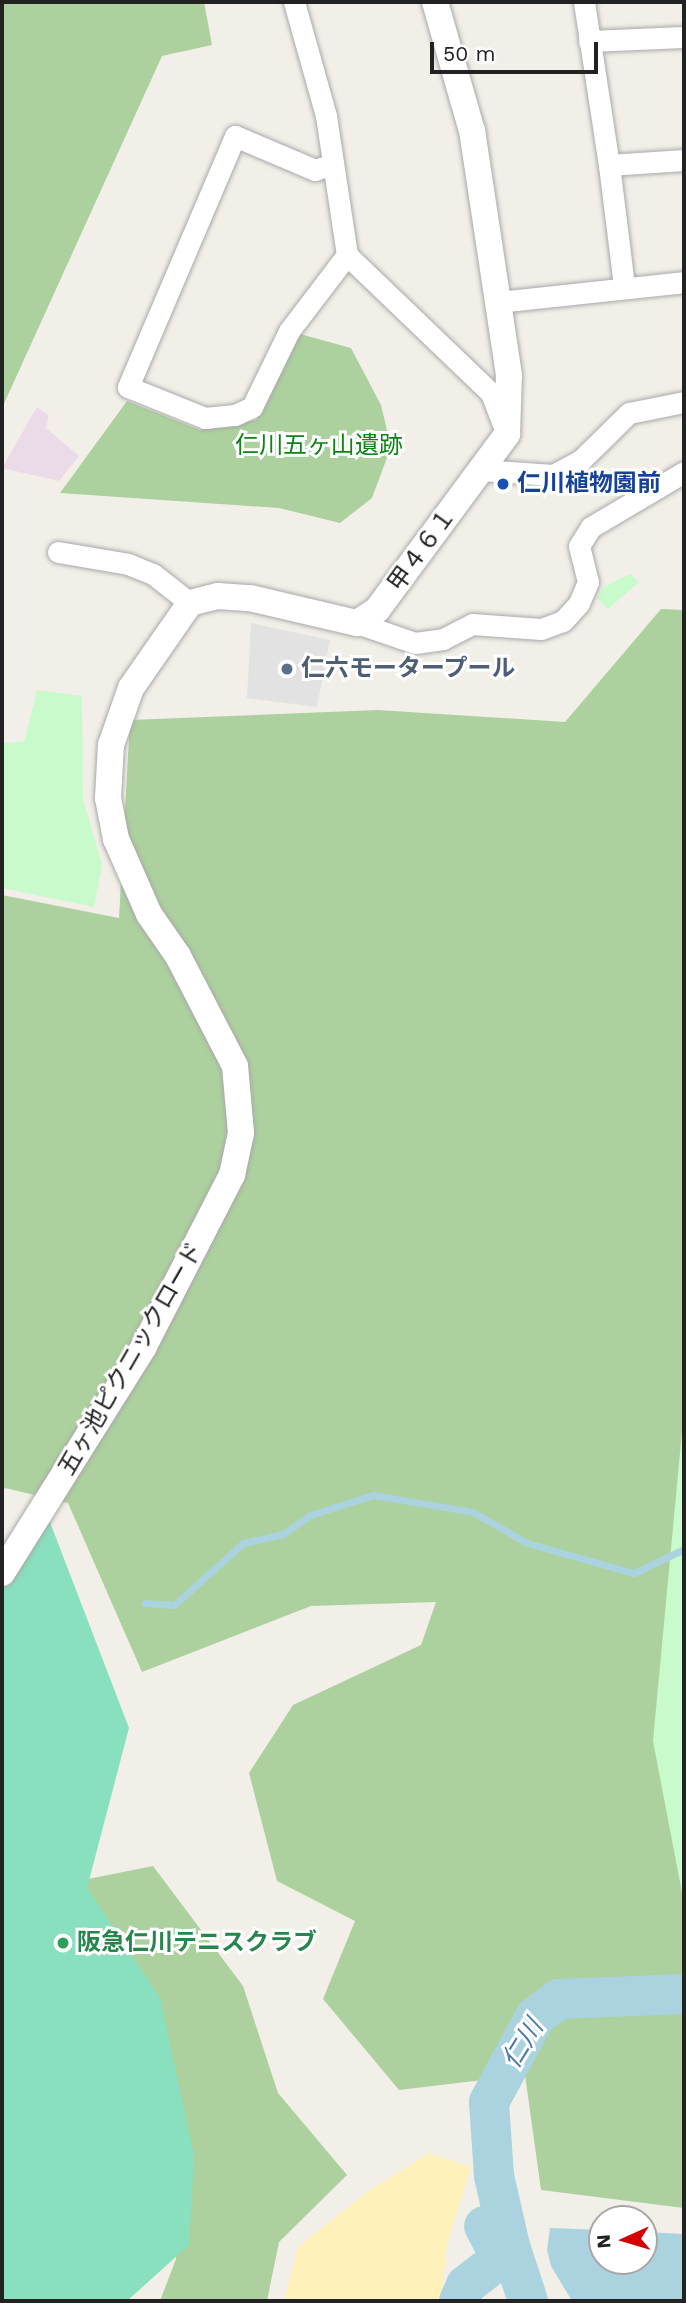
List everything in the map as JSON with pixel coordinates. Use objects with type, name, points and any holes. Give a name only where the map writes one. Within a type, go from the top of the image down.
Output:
[{"type":"street","points":[[294,2],[326,116],[346,255],[491,393],[507,435]]},
{"type":"street","points":[[435,2],[472,131],[509,375],[507,435]]},
{"type":"street","points":[[584,2],[624,286]]},
{"type":"street","points":[[589,41],[684,37]]},
{"type":"street","points":[[333,164],[315,170],[235,136],[128,387],[205,418],[235,415],[252,407],[289,331],[346,255]]},
{"type":"street","points":[[609,165],[684,160]]},
{"type":"street","points":[[498,302],[624,286],[684,282]]},
{"type":"street","points":[[481,470],[553,475],[581,460],[629,413],[684,402]]},
{"type":"street","name":"甲４６１","points":[[357,622],[377,610],[507,435]]},
{"type":"street","points":[[58,552],[128,564],[153,574],[190,603],[218,596],[250,598],[357,622],[415,643],[443,639],[472,624],[541,629],[563,621],[579,603],[588,582],[579,546],[591,527],[684,472]]},
{"type":"street","name":"五ヶ池ピクニックロード","points":[[2,1573],[143,1348],[232,1175],[241,1133],[234,1066],[178,957],[149,914],[128,872],[108,798],[111,745],[131,688],[190,603]]},
{"type":"shaded area","points":[[37,407],[49,415],[46,428],[79,456],[59,481],[2,468]]},
{"type":"shaded area","name":"仁六モータープール","points":[[251,623],[330,640],[317,707],[247,698]]},
{"type":"green space","points":[[2,2],[204,2],[212,45],[162,56],[2,408]]},
{"type":"green space","name":"仁川五ヶ山遺跡","points":[[300,334],[351,348],[381,405],[391,447],[372,498],[340,523],[279,508],[60,493],[127,401],[200,430],[256,420]]},
{"type":"green space","points":[[630,574],[639,582],[608,609],[597,598],[604,587]]},
{"type":"green space","points":[[661,609],[684,610],[684,2208],[541,2190],[525,2075],[399,2090],[323,1999],[355,1921],[277,1881],[249,1773],[293,1705],[421,1645],[436,1602],[311,1606],[142,1672],[68,1503],[5,1488],[2,1493],[2,895],[119,918],[130,720],[378,710],[565,722]]},
{"type":"green space","points":[[37,690],[82,696],[83,799],[102,864],[94,907],[2,888],[2,743],[24,742]]},
{"type":"green space","points":[[684,1410],[684,1903],[653,1741]]},
{"type":"green space","name":"阪急仁川テニスクラブ","points":[[48,1517],[129,1728],[87,1888],[160,1998],[194,2156],[189,2245],[127,2301],[2,2301],[2,1585]]},
{"type":"green space","points":[[153,1866],[243,1986],[278,2093],[347,2175],[279,2242],[267,2301],[160,2301],[176,2259],[182,2155],[73,1882]]},
{"type":"sand","points":[[429,2153],[471,2167],[447,2244],[441,2301],[284,2301],[298,2247],[367,2192]]},
{"type":"water","points":[[550,2228],[588,2229],[588,2275],[658,2275],[658,2233],[684,2234],[684,2301],[572,2301],[551,2266],[547,2250]]},
{"type":"waterway","points":[[145,1603],[174,1605],[243,1543],[283,1534],[310,1515],[373,1495],[473,1512],[527,1543],[634,1573],[684,1549]]},
{"type":"waterway","name":"仁川","points":[[528,2301],[510,2246],[494,2176],[489,2102],[535,2017],[559,1999],[684,1994]]},
{"type":"waterway","name":"仁川","points":[[459,2301],[466,2285],[501,2258],[484,2226]]},
{"type":"place","name":"仁川植物園前","points":[[503,484]]},
{"type":"place","name":"仁六モータープール","points":[[287,669]]},
{"type":"place","name":"阪急仁川テニスクラブ","points":[[63,1943]]}]
